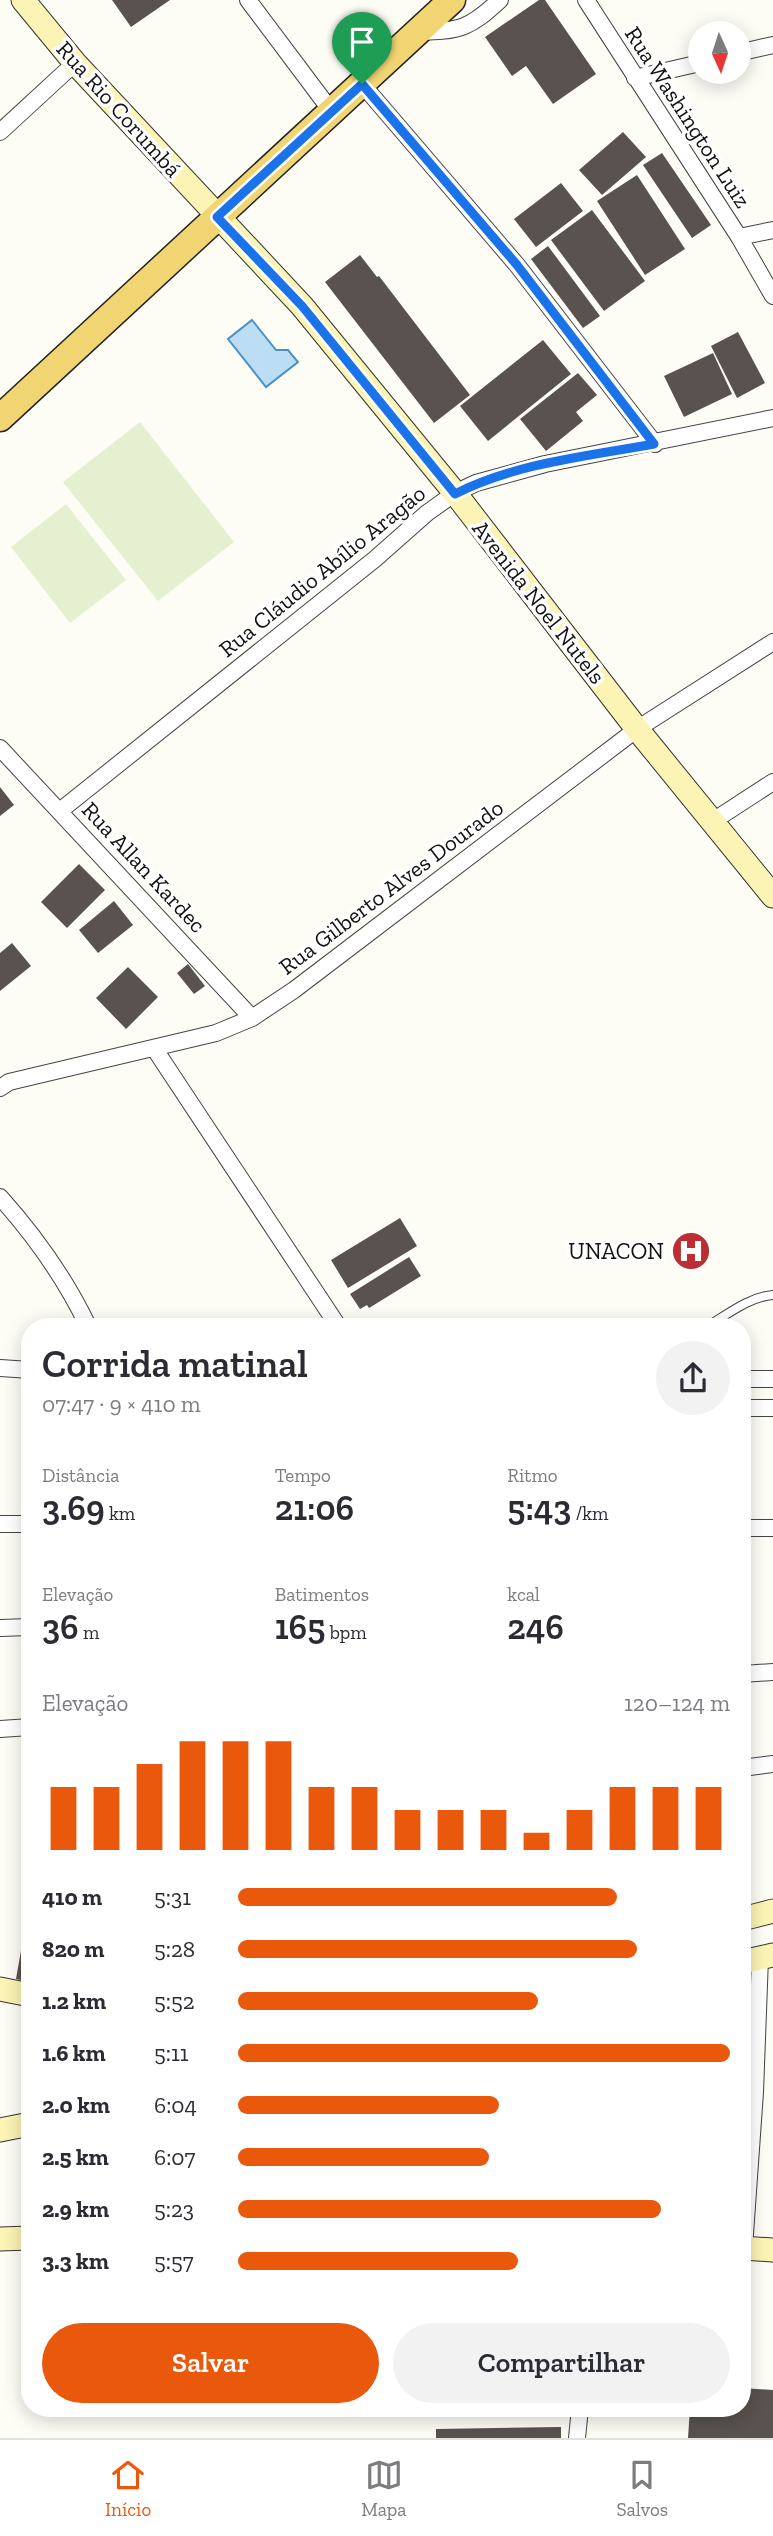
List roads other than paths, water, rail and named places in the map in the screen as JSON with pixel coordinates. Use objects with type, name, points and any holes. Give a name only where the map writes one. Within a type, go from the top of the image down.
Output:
[{"type":"main road","points":[[0,418],[452,0]]},
{"type":"street","name":"Rua Rio Corumbá","points":[[23,0],[75,63],[217,217]]},
{"type":"street","points":[[248,0],[332,112]]},
{"type":"street","points":[[418,32],[454,31],[482,17],[500,0]]},
{"type":"street","name":"Rua Washington Luiz","points":[[586,0],[739,237],[773,296]]},
{"type":"street","points":[[751,51],[773,45]]},
{"type":"street","points":[[0,132],[75,63]]},
{"type":"street","points":[[635,78],[688,66]]},
{"type":"street","points":[[362,84],[517,265],[654,444]]},
{"type":"street","name":"Avenida Noel Nutels","points":[[217,217],[302,306],[455,494],[637,729],[773,896]]},
{"type":"street","points":[[739,237],[773,230]]},
{"type":"street","name":"Rua Cláudio Abílio Aragão","points":[[61,810],[375,559],[427,513],[455,494],[476,483],[545,464],[773,418]]},
{"type":"street","name":"Rua Gilberto Alves Dourado","points":[[3,1081],[154,1048],[216,1032],[252,1018],[294,990],[637,729],[773,642]]},
{"type":"street","name":"Rua Allan Kardec","points":[[0,748],[61,810],[252,1018]]},
{"type":"street","points":[[713,821],[773,782]]},
{"type":"street","points":[[154,1048],[333,1318]]},
{"type":"street","points":[[0,1197],[29,1231],[84,1318]]},
{"type":"street","points":[[0,1368],[21,1369]]},
{"type":"street","points":[[751,1379],[773,1379]]},
{"type":"street","points":[[751,1408],[773,1408]]},
{"type":"street","points":[[0,1524],[21,1524]]},
{"type":"street","points":[[751,1528],[773,1528]]},
{"type":"street","points":[[0,1628],[21,1627]]},
{"type":"street","points":[[751,1673],[773,1672]]},
{"type":"street","points":[[0,1729],[21,1728]]},
{"type":"street","points":[[751,1767],[773,1764]]},
{"type":"street","points":[[751,1917],[773,1911]]},
{"type":"street","points":[[751,2144],[758,1958]]},
{"type":"street","points":[[0,1989],[21,1993]]},
{"type":"street","points":[[0,2130],[21,2126]]},
{"type":"street","points":[[0,2239],[21,2238]]},
{"type":"street","points":[[751,2249],[773,2250]]},
{"type":"street","points":[[577,2438],[579,2417]]},
{"type":"lane","points":[[721,1318],[748,1301],[773,1295]]},
{"type":"water","points":[[252,320],[276,350],[288,350],[298,362],[266,387],[228,339]]},
{"type":"place","name":"UNACON","points":[[691,1251]]}]
